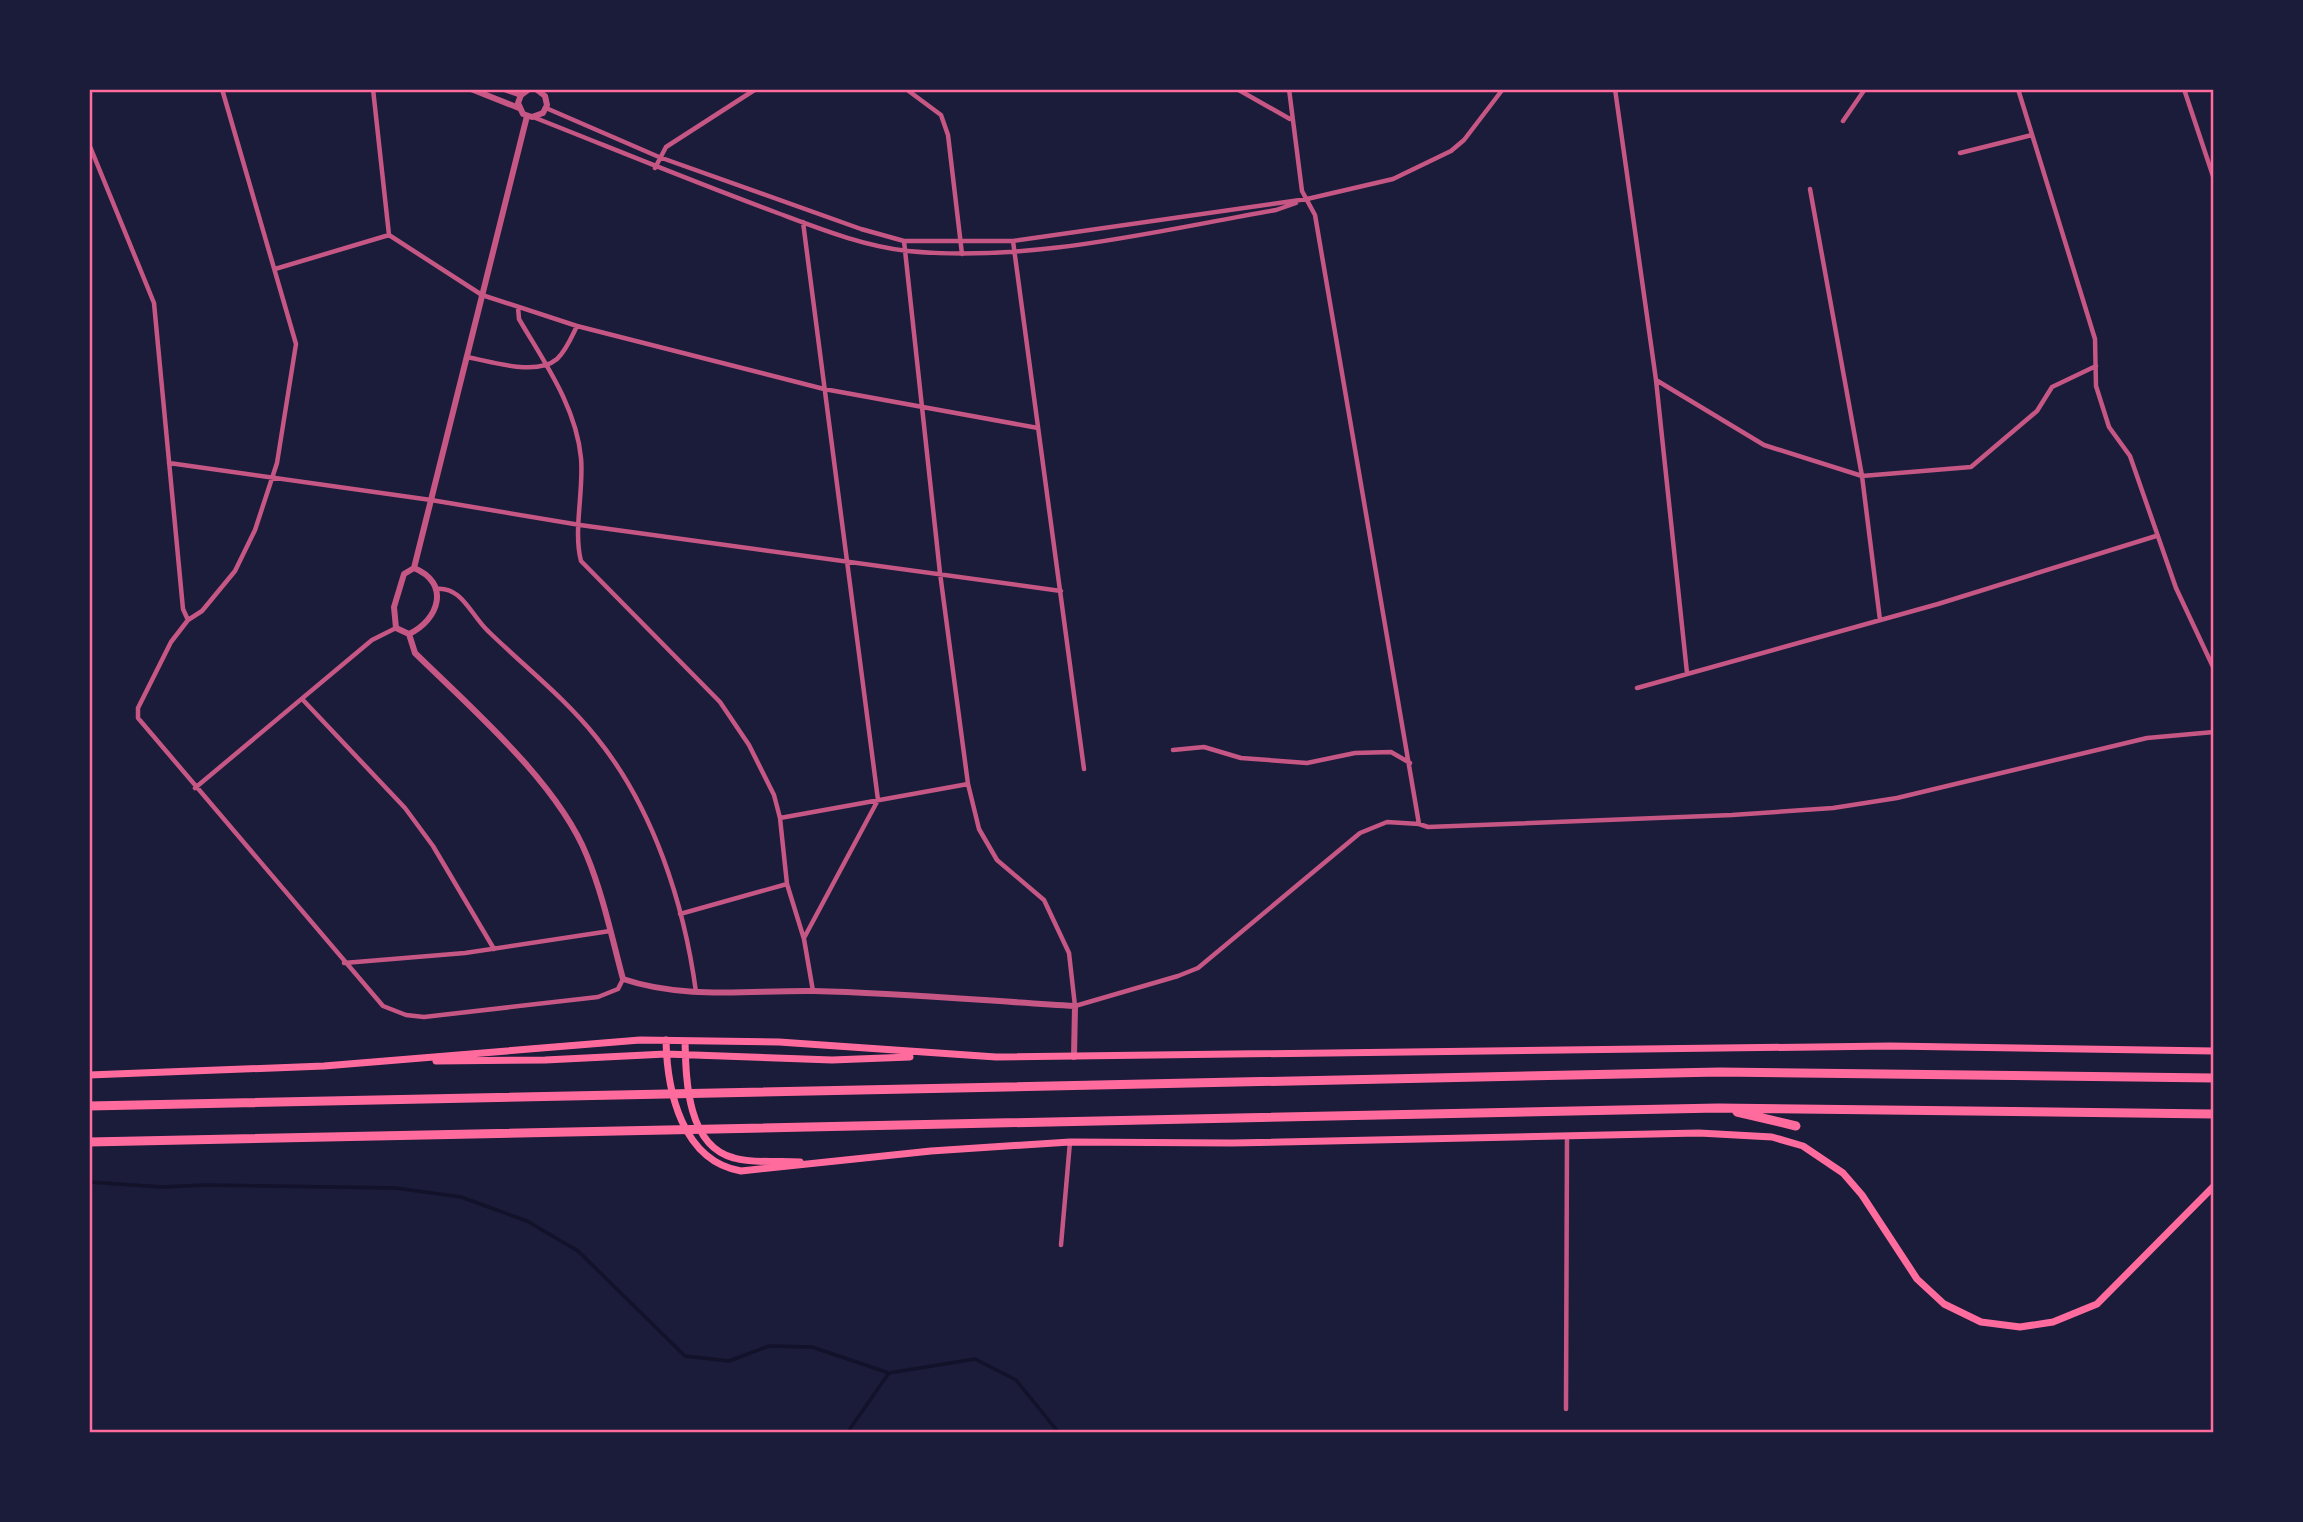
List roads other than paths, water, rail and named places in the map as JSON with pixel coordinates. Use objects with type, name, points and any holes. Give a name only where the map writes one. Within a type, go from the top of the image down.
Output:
[{"type":"highway","points":[[89,1107],[1720,1072],[2214,1078]]},
{"type":"highway","points":[[1718,1108],[1796,1126]]},
{"type":"highway","points":[[89,1142],[1718,1108],[2214,1114]]},
{"type":"main road","points":[[89,1075],[210,1072],[393,1061],[545,1046],[666,1040],[834,1045],[937,1056]]},
{"type":"main road","points":[[666,1040],[676,1106],[686,1132],[712,1161],[741,1171],[768,1170],[807,1163],[1070,1142],[1232,1143],[1699,1133],[1772,1137],[1804,1146],[1836,1166],[1850,1180],[1917,1279],[1944,1304],[1981,1322],[2002,1326],[2053,1322],[2097,1304],[2214,1186]]},
{"type":"main road","points":[[685,1041],[689,1099],[705,1136],[718,1150],[742,1160],[807,1163]]},
{"type":"main road","points":[[393,1061],[545,1060],[666,1054],[832,1060],[937,1056],[1074,1057],[1889,1046],[2214,1051]]},
{"type":"street","points":[[222,89],[296,338],[286,415],[272,478],[255,530],[235,570],[202,611],[188,620],[171,642],[138,708],[138,718],[343,963],[376,1001],[389,1010],[414,1017],[590,999],[611,993],[623,979]]},
{"type":"street","points":[[373,89],[389,235]]},
{"type":"street","points":[[471,89],[519,108],[530,117],[655,168],[832,233],[905,251],[962,254],[1073,246],[1276,210],[1393,179],[1451,152],[1464,141],[1503,89]]},
{"type":"street","points":[[504,89],[521,94],[529,89]]},
{"type":"street","points":[[536,89],[545,96],[546,108]]},
{"type":"street","points":[[655,168],[666,147],[756,89]]},
{"type":"street","points":[[906,89],[942,115],[948,135],[962,254]]},
{"type":"street","points":[[1237,89],[1291,120]]},
{"type":"street","points":[[1289,89],[1302,191],[1315,215],[1345,375],[1419,824]]},
{"type":"street","points":[[1615,89],[1656,380],[1687,673]]},
{"type":"street","points":[[1843,121],[1866,89]]},
{"type":"street","points":[[2018,89],[2095,339],[2096,386],[2109,427],[2130,456],[2156,536],[2214,669]]},
{"type":"street","points":[[2184,89],[2214,179]]},
{"type":"street","points":[[2188,102],[2189,89]]},
{"type":"street","points":[[519,108],[521,94]]},
{"type":"street","points":[[546,108],[530,117],[465,356],[414,568],[404,574],[396,592],[393,618],[396,628],[409,634],[415,653],[531,771],[554,799],[587,855],[623,979]]},
{"type":"street","points":[[546,108],[659,157],[861,229],[904,241],[1013,241],[1307,200]]},
{"type":"street","points":[[1960,153],[2032,135]]},
{"type":"street","points":[[89,144],[154,303],[183,609],[188,620]]},
{"type":"street","points":[[1810,190],[1862,476],[1880,620]]},
{"type":"street","points":[[803,222],[878,800],[804,939]]},
{"type":"street","points":[[275,269],[389,235],[482,295],[577,326],[824,389],[1038,428]]},
{"type":"street","points":[[904,241],[940,573],[968,784],[979,829],[998,860],[1044,900],[1069,953],[1075,1006],[1074,1057]]},
{"type":"street","points":[[1013,241],[1084,769]]},
{"type":"street","points":[[518,307],[519,319],[547,365],[566,404],[579,443],[581,561],[720,702],[765,775],[780,818],[787,884],[804,939],[813,991]]},
{"type":"street","points":[[465,356],[526,367],[547,365],[561,355],[577,326]]},
{"type":"street","points":[[1656,380],[1764,445],[1862,476],[1971,467],[2037,411],[2052,387],[2096,366]]},
{"type":"street","points":[[169,463],[431,500],[580,525],[1061,591]]},
{"type":"street","points":[[1637,688],[1880,620],[2156,536]]},
{"type":"street","points":[[409,634],[427,624],[435,613],[435,589],[427,575],[414,568]]},
{"type":"street","points":[[435,589],[449,587],[456,591],[483,627],[597,737],[629,783],[650,825],[680,914],[691,956],[696,992]]},
{"type":"street","points":[[195,788],[372,640],[396,628]]},
{"type":"street","points":[[303,700],[405,808],[440,857],[494,949]]},
{"type":"street","points":[[623,979],[653,987],[696,992],[813,991],[1075,1006],[1188,973],[1360,833],[1387,822],[1428,827],[1561,823],[1833,808],[1909,795],[2147,738],[2214,732]]},
{"type":"street","points":[[1173,750],[1205,747],[1241,758],[1307,763],[1355,753],[1391,752],[1410,763]]},
{"type":"street","points":[[780,818],[968,784]]},
{"type":"street","points":[[680,914],[787,884]]},
{"type":"street","points":[[343,963],[494,949],[610,931]]},
{"type":"street","points":[[1566,1409],[1567,1135]]},
{"type":"street","points":[[1061,1245],[1070,1142]]},
{"type":"waterway","points":[[89,1182],[162,1187],[205,1185],[396,1188],[461,1197],[527,1221],[578,1251],[685,1356],[729,1361],[769,1346],[812,1347],[889,1373],[975,1359],[1016,1380],[1059,1433]]},
{"type":"waterway","points":[[847,1433],[889,1373]]}]
